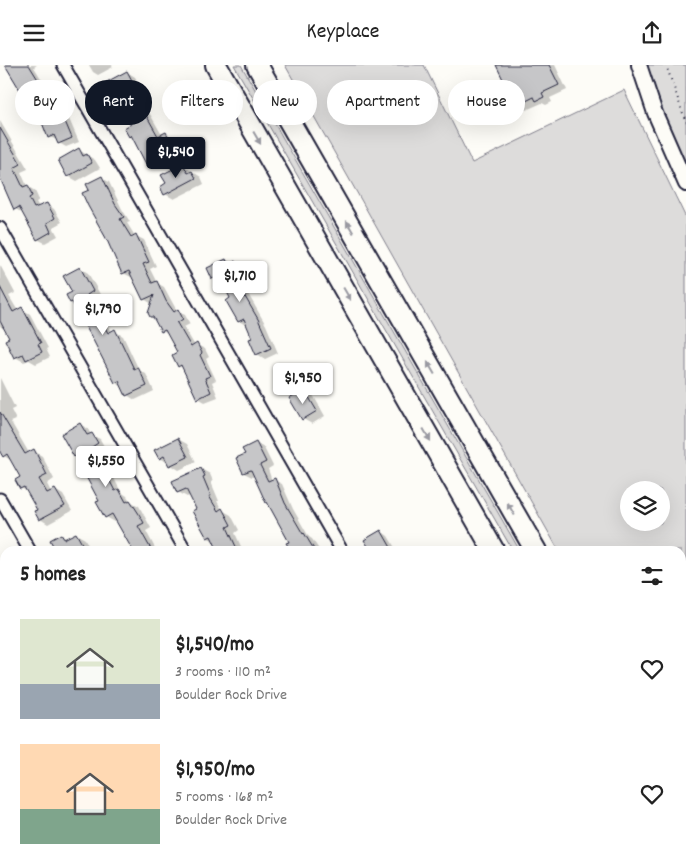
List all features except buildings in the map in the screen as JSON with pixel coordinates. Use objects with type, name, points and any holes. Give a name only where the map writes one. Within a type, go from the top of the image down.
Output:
[{"type":"highway","points":[[216,65],[491,546]]},
{"type":"highway","points":[[257,65],[533,546]]},
{"type":"street","points":[[63,65],[339,546]]},
{"type":"street","points":[[639,65],[662,131],[686,184]]},
{"type":"street","points":[[0,229],[183,546]]},
{"type":"street","points":[[0,499],[27,546]]},
{"type":"path","points":[[666,65],[686,122]]},
{"type":"shaded area","points":[[234,65],[241,65],[253,86],[253,98]]},
{"type":"shaded area","points":[[285,65],[424,65],[431,80],[327,80],[327,125],[438,125],[438,94],[448,114],[448,125],[453,125],[472,163],[624,90],[686,218],[686,546],[556,546],[317,122],[317,80],[293,80]]},
{"type":"shaded area","points":[[644,65],[686,65],[686,172],[665,124]]},
{"type":"shaded area","points":[[268,125],[275,125],[517,546],[510,546]]}]
